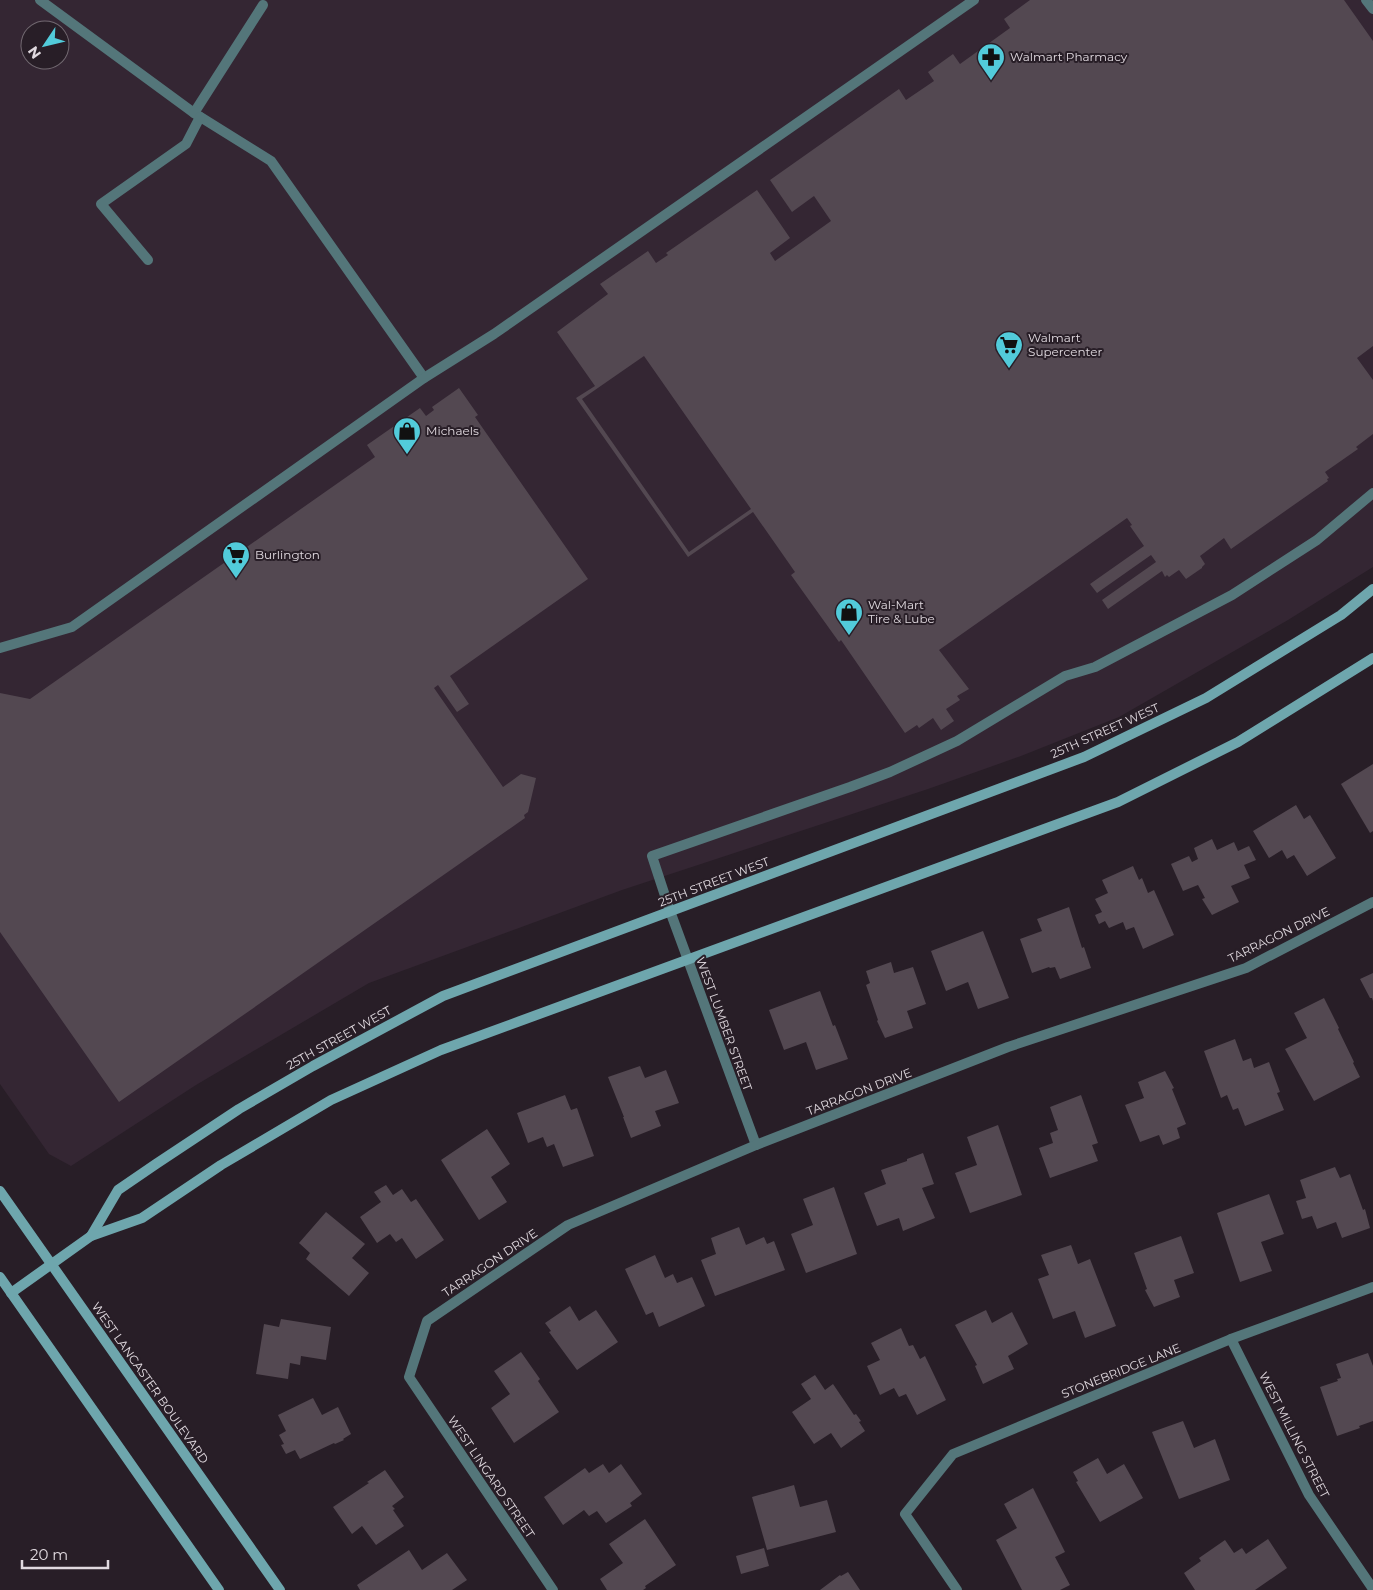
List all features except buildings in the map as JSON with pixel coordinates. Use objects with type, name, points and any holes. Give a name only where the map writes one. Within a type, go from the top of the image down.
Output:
[{"type":"street","points":[[40,0],[197,115],[271,161],[424,378]]},
{"type":"street","points":[[0,648],[72,627],[424,378],[494,334],[974,0]]},
{"type":"street","points":[[1366,0],[1373,10]]},
{"type":"street","points":[[148,260],[101,204],[186,144],[197,115],[262,5]]},
{"type":"street","name":"WEST LUMBER STREET","points":[[756,1145],[687,960],[652,856],[890,772],[957,741],[1065,676],[1095,667],[1232,595],[1317,540],[1373,493]]},
{"type":"street","name":"25TH STREET WEST","points":[[91,1236],[118,1190],[239,1109],[313,1066],[443,996],[1084,757],[1206,698],[1341,614],[1373,589]]},
{"type":"street","name":"25TH STREET WEST","points":[[11,1293],[91,1236],[142,1218],[221,1165],[339,1097],[441,1050],[1118,802],[1238,742],[1373,658]]},
{"type":"street","name":"TARRAGON DRIVE","points":[[409,1377],[427,1321],[568,1225],[756,1145],[1008,1047],[1246,968],[1373,902]]},
{"type":"street","name":"WEST LANCASTER BOULEVARD","points":[[0,1191],[280,1590]]},
{"type":"street","points":[[0,1277],[219,1590]]},
{"type":"street","name":"STONEBRIDGE LANE","points":[[957,1590],[905,1514],[953,1454],[1231,1339],[1373,1286]]},
{"type":"street","name":"WEST MILLING STREET","points":[[1231,1339],[1309,1495],[1373,1589]]},
{"type":"street","name":"WEST LINGARD STREET","points":[[409,1377],[553,1590]]},
{"type":"shaded area","points":[[0,0],[1373,0],[1373,567],[1288,620],[1119,717],[1021,756],[928,789],[622,890],[369,983],[196,1085],[71,1166],[49,1154],[0,1084]]},
{"type":"place","name":"Walmart Pharmacy","points":[[991,81]]},
{"type":"place","name":"Walmart Supercenter","points":[[1009,369]]},
{"type":"place","name":"Michaels","points":[[407,455]]},
{"type":"place","name":"Burlington","points":[[236,579]]},
{"type":"place","name":"Wal-Mart Tire & Lube","points":[[849,636]]}]
